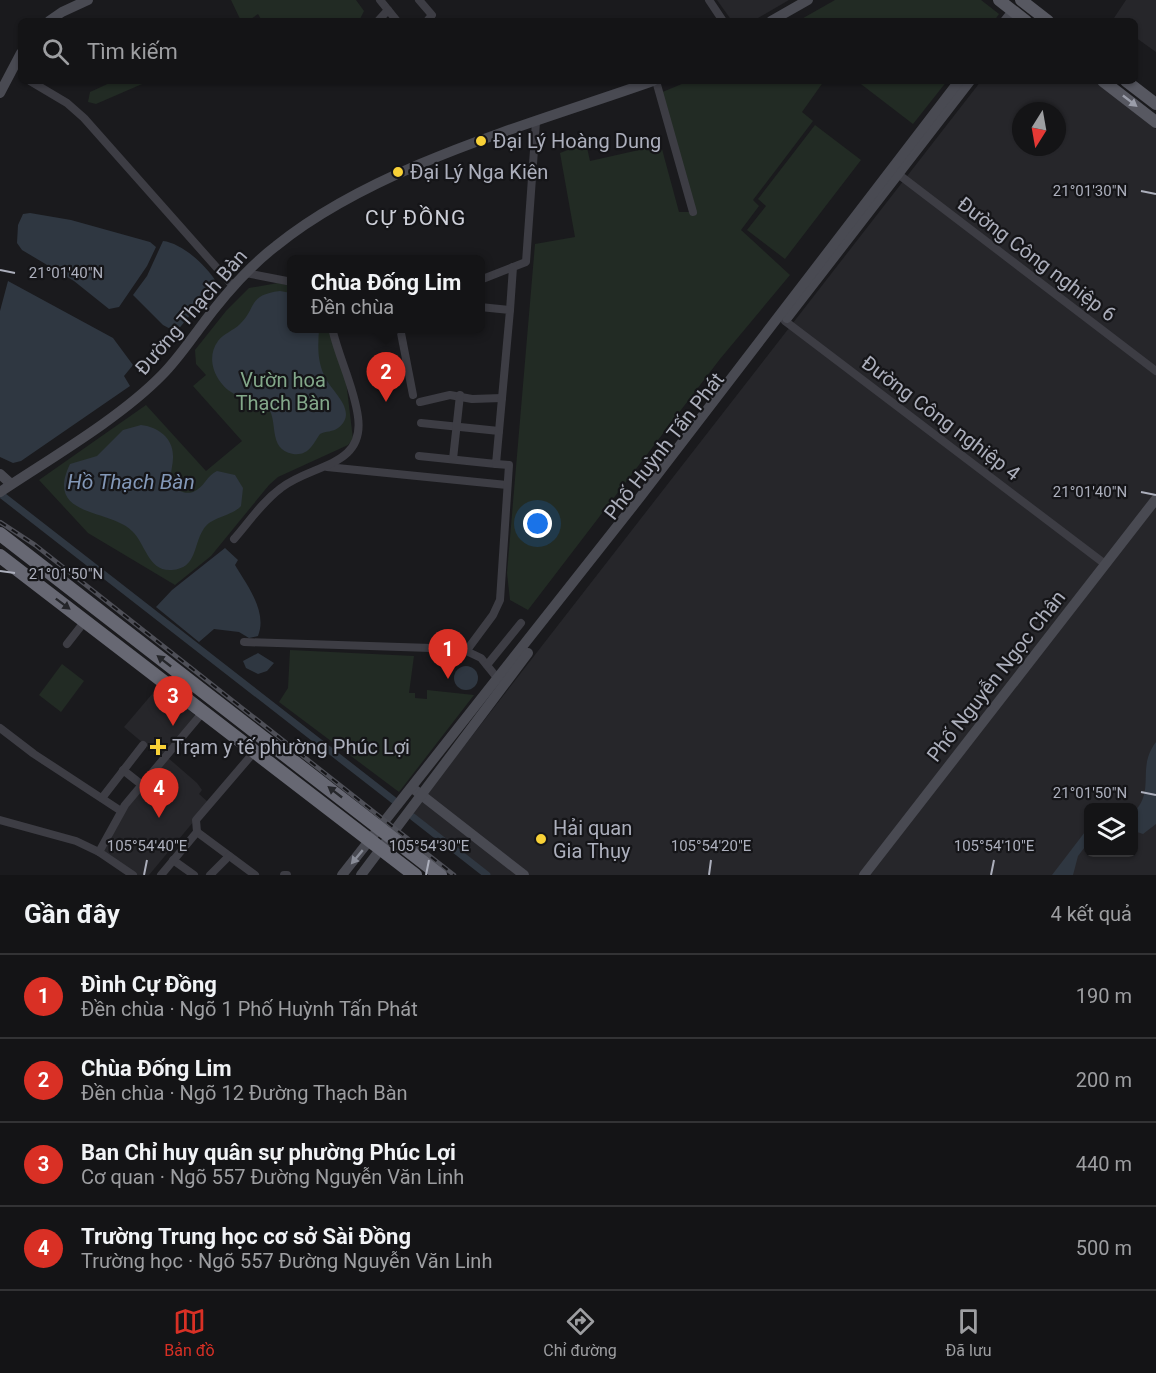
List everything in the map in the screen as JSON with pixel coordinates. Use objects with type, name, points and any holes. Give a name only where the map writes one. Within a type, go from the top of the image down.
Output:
[{"type":"highway","points":[[0,534],[440,875]]},
{"type":"highway","points":[[0,556],[415,875]]},
{"type":"main road","points":[[999,0],[1016,18]]},
{"type":"main road","points":[[1021,0],[1044,18]]},
{"type":"main road","points":[[1107,84],[1156,122]]},
{"type":"main road","points":[[1130,84],[1156,104]]},
{"type":"street","points":[[55,18],[88,0]]},
{"type":"street","points":[[380,0],[395,18]]},
{"type":"street","points":[[419,0],[429,18]]},
{"type":"street","points":[[709,0],[721,18]]},
{"type":"street","points":[[776,18],[808,0]]},
{"type":"street","points":[[381,18],[388,10]]},
{"type":"street","points":[[0,93],[18,60]]},
{"type":"street","points":[[35,84],[68,103],[81,115],[232,286]]},
{"type":"street","name":"Đường Thạch Bàn","points":[[0,492],[149,388],[178,356],[232,286],[275,246],[313,218],[356,194],[466,147],[646,84]]},
{"type":"street","points":[[656,84],[693,212]]},
{"type":"street","name":"Phố Huỳnh Tấn Phát","points":[[416,791],[853,226],[957,84]]},
{"type":"street","name":"Phố Huỳnh Tấn Phát","points":[[895,171],[968,84]]},
{"type":"street","points":[[485,278],[526,262],[536,122]]},
{"type":"street","name":"Đường Công nghiệp 6","points":[[895,171],[1156,371]]},
{"type":"street","points":[[496,464],[513,267]]},
{"type":"street","points":[[246,273],[287,281]]},
{"type":"street","points":[[485,308],[510,310]]},
{"type":"street","name":"Đường Công nghiệp 4","points":[[782,318],[1105,564]]},
{"type":"street","points":[[234,539],[277,490],[296,477],[336,462],[347,454],[358,436],[358,418],[352,388],[334,333]]},
{"type":"street","points":[[401,333],[413,395]]},
{"type":"street","points":[[420,402],[460,395],[472,399],[502,398]]},
{"type":"street","points":[[453,459],[460,395]]},
{"type":"street","points":[[421,423],[499,431]]},
{"type":"street","points":[[419,456],[509,465],[500,600],[493,615],[467,650]]},
{"type":"street","points":[[323,466],[507,485]]},
{"type":"street","points":[[0,474],[11,484]]},
{"type":"street","name":"Phố Nguyễn Ngọc Chân","points":[[864,875],[1156,499]]},
{"type":"street","name":"Phố Huỳnh Tấn Phát","points":[[377,844],[387,832],[394,828],[416,791],[498,679],[569,593]]},
{"type":"street","points":[[66,644],[85,621]]},
{"type":"street","points":[[487,665],[521,623]]},
{"type":"street","points":[[244,642],[467,650],[477,655],[498,679]]},
{"type":"street","points":[[99,852],[122,811],[203,712]]},
{"type":"street","points":[[0,728],[34,754],[122,811]]},
{"type":"street","points":[[102,798],[143,745]]},
{"type":"street","points":[[161,875],[197,832],[196,820],[255,751]]},
{"type":"street","points":[[123,770],[142,785]]},
{"type":"street","points":[[416,791],[524,875]]},
{"type":"street","points":[[0,820],[75,841],[99,852],[133,875]]},
{"type":"street","points":[[197,832],[255,875]]},
{"type":"street","points":[[342,875],[377,844]]},
{"type":"street","points":[[361,875],[377,844]]},
{"type":"street","points":[[210,875],[229,855]]},
{"type":"street","points":[[174,860],[194,875]]},
{"type":"shaded area","points":[[717,0],[789,0],[758,18],[730,18]]},
{"type":"shaded area","points":[[1126,0],[1156,0],[1156,52],[1138,39],[1138,18],[1114,18]]},
{"type":"shaded area","points":[[979,84],[1098,84],[1156,129],[1156,875],[491,875],[412,813]]},
{"type":"shaded area","points":[[159,686],[196,716],[161,758],[124,727]]},
{"type":"shaded area","points":[[167,757],[197,783],[202,790],[199,794],[209,803],[149,875],[135,875],[102,851],[127,808]]},
{"type":"green space","points":[[231,0],[356,0],[364,11],[360,18],[260,18],[258,14],[252,18],[240,18]]},
{"type":"green space","points":[[835,0],[981,0],[999,14],[996,18],[803,18]]},
{"type":"green space","points":[[107,84],[142,84],[96,104],[88,102],[90,92]]},
{"type":"green space","points":[[682,84],[822,84],[802,112],[813,121],[753,200],[759,206],[741,230],[790,275],[720,359],[528,610],[510,600],[507,573],[535,244],[575,237],[560,153],[586,143],[590,161],[639,150],[638,141],[659,138],[679,212],[692,212],[660,93]]},
{"type":"green space","points":[[861,84],[945,84],[913,124]]},
{"type":"green space","points":[[815,125],[861,160],[785,259],[747,230],[766,206],[758,199]]},
{"type":"green space","name":"Vườn hoa Thạch Bàn","points":[[278,283],[287,285],[287,333],[331,333],[346,381],[353,439],[348,445],[278,477],[211,556],[175,585],[88,533],[39,480],[146,405],[206,471],[242,441],[193,386],[206,375],[196,364],[195,350],[226,311],[249,288]]},
{"type":"green space","points":[[290,650],[414,656],[409,693],[415,693],[415,698],[427,699],[427,690],[474,695],[399,792],[279,702],[288,688]]},
{"type":"green space","points":[[62,664],[84,681],[61,712],[39,695]]},
{"type":"water","points":[[30,213],[71,220],[150,242],[156,247],[147,266],[119,307],[109,309],[74,281],[22,250],[17,243],[18,225],[23,214]]},
{"type":"water","points":[[163,241],[178,246],[193,256],[217,283],[176,332],[163,325],[133,295],[147,276]]},
{"type":"water","points":[[8,281],[113,338],[133,365],[124,376],[130,386],[21,461],[13,463],[0,457],[0,311]]},
{"type":"water","points":[[287,292],[287,333],[319,333],[318,352],[322,369],[345,408],[344,421],[338,428],[320,434],[307,451],[298,454],[285,451],[279,446],[270,411],[266,405],[259,400],[236,395],[229,391],[218,379],[213,364],[214,348],[220,338],[240,324],[257,299],[270,293]]},
{"type":"water","name":"Hồ Thạch Bàn","points":[[141,425],[159,431],[168,439],[173,451],[171,481],[180,491],[193,492],[217,471],[235,475],[243,488],[241,506],[207,525],[190,561],[172,570],[158,567],[152,562],[132,531],[122,524],[72,503],[65,494],[64,481],[70,464],[97,456],[123,430]]},
{"type":"water","points":[[225,548],[238,560],[235,565],[250,589],[258,608],[260,627],[258,636],[249,638],[239,632],[214,629],[199,642],[156,607],[172,590]]},
{"type":"water","points":[[258,653],[274,663],[267,671],[258,674],[246,668],[243,661]]},
{"type":"water","points":[[461,666],[471,666],[478,673],[478,683],[471,690],[461,690],[454,683],[454,673]]},
{"type":"water","points":[[1156,742],[1156,824],[1143,834],[1138,832],[1138,807],[1144,795],[1150,752]]},
{"type":"water","points":[[1084,833],[1084,848],[1078,856],[1073,875],[1052,875]]},
{"type":"waterway","points":[[3,496],[396,802]]},
{"type":"waterway","points":[[413,817],[487,875]]},
{"type":"railway","points":[[0,522],[35,545],[454,875]]},
{"type":"place","name":"Đại Lý Hoàng Dung","points":[[481,141]]},
{"type":"place","name":"Đại Lý Nga Kiên","points":[[398,172]]},
{"type":"place","name":"Chùa Đống Lim","points":[[386,402]]},
{"type":"place","name":"Đình Cự Đồng","points":[[448,679]]},
{"type":"place","name":"Ban Chỉ huy quân sự phường Phúc Lợi","points":[[173,726]]},
{"type":"place","name":"Trạm y tế phường Phúc Lợi","points":[[158,747]]},
{"type":"place","name":"Trường Trung học cơ sở Sài Đồng","points":[[159,818]]},
{"type":"place","name":"Hải quan Gia Thụy","points":[[541,839]]},
{"type":"district","name":"CỰ ĐỒNG","points":[[416,218]]}]
